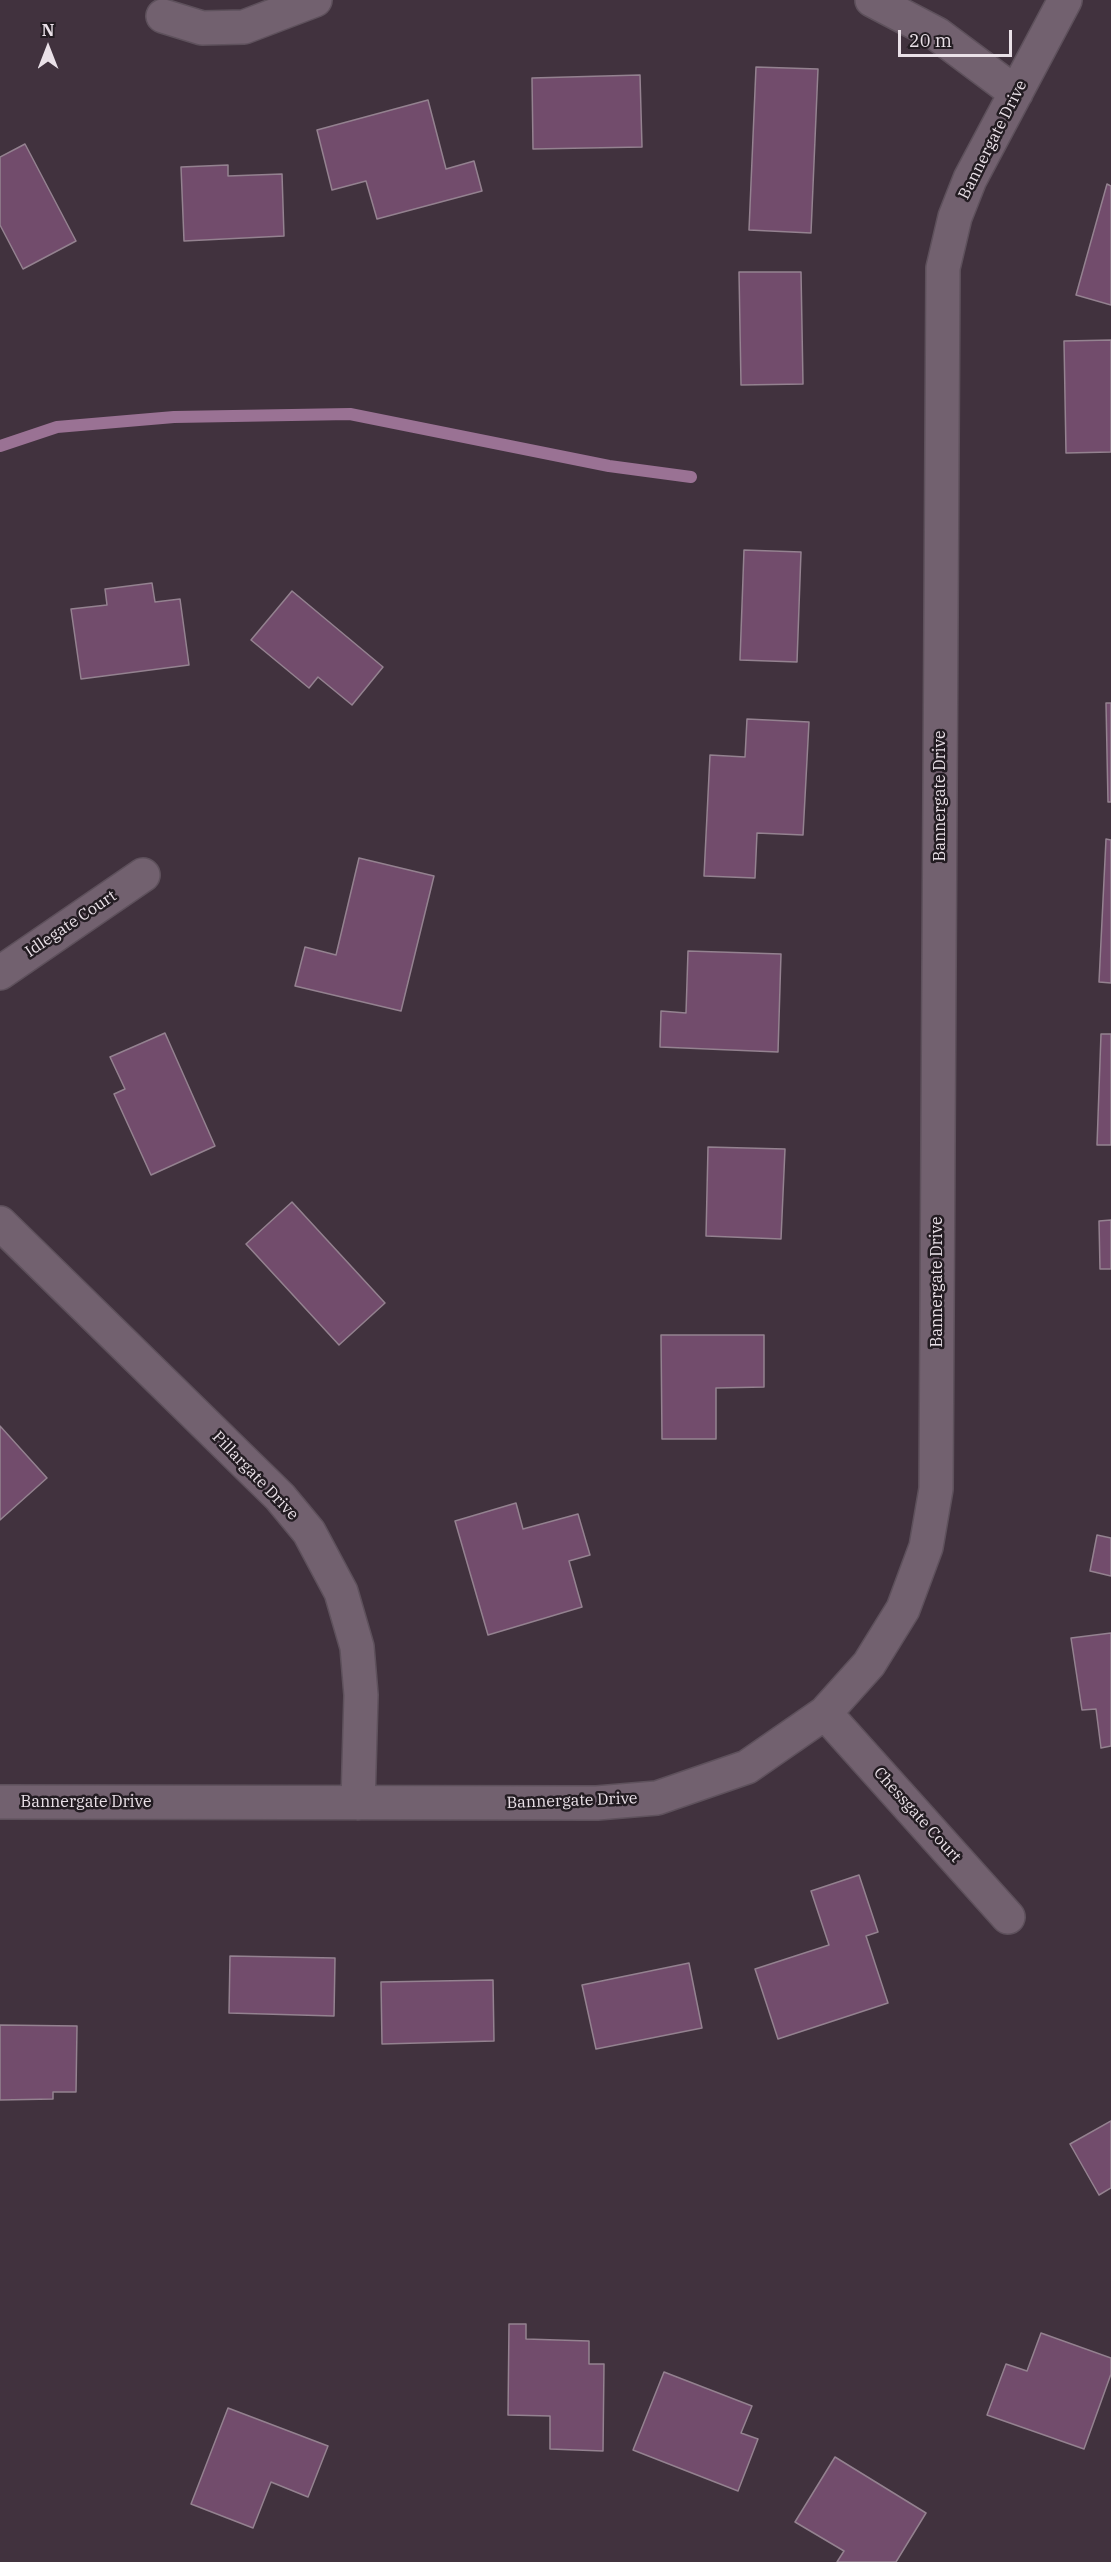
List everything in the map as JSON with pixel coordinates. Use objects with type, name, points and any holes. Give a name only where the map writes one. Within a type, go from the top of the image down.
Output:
[{"type":"street","points":[[163,16],[202,28],[244,27],[315,0]]},
{"type":"street","points":[[872,0],[937,34],[1016,93]]},
{"type":"street","name":"Bannergate Drive","points":[[0,1802],[597,1803],[657,1798],[747,1767],[825,1713],[869,1664],[903,1609],[926,1547],[936,1489],[943,268],[955,217],[970,179],[1065,0]]},
{"type":"street","name":"Idlegate Court","points":[[0,973],[143,875]]},
{"type":"street","name":"Pillargate Drive","points":[[0,1222],[280,1497],[309,1532],[341,1592],[357,1647],[361,1695],[358,1803]]},
{"type":"street","name":"Chessgate Court","points":[[825,1713],[1008,1917]]},
{"type":"building","points":[[756,67],[818,69],[811,233],[749,230]]},
{"type":"building","points":[[640,75],[642,147],[533,149],[532,78]]},
{"type":"building","points":[[428,100],[446,169],[474,161],[482,191],[377,219],[366,181],[332,190],[317,130]]},
{"type":"building","points":[[25,144],[76,241],[23,269],[0,225],[0,157]]},
{"type":"building","points":[[228,165],[228,176],[282,174],[284,236],[184,241],[181,167]]},
{"type":"building","points":[[1107,184],[1111,186],[1111,305],[1076,295]]},
{"type":"building","points":[[739,272],[801,272],[803,384],[741,385]]},
{"type":"building","points":[[1111,340],[1111,452],[1066,453],[1064,341]]},
{"type":"building","points":[[744,550],[801,552],[797,662],[740,660]]},
{"type":"building","points":[[152,583],[155,602],[180,599],[189,665],[81,679],[71,609],[107,605],[105,589]]},
{"type":"building","points":[[292,591],[383,667],[352,705],[318,677],[309,688],[251,640]]},
{"type":"building","points":[[1106,703],[1111,703],[1111,802],[1108,802]]},
{"type":"building","points":[[747,719],[809,722],[803,835],[757,833],[755,878],[704,876],[710,755],[745,757]]},
{"type":"building","points":[[1106,839],[1111,840],[1111,983],[1099,982]]},
{"type":"building","points":[[359,858],[434,876],[401,1011],[295,986],[305,947],[336,955]]},
{"type":"building","points":[[688,951],[781,954],[778,1052],[660,1047],[661,1011],[686,1013]]},
{"type":"building","points":[[165,1033],[215,1146],[151,1175],[114,1094],[125,1089],[110,1057]]},
{"type":"building","points":[[1101,1034],[1111,1034],[1111,1145],[1097,1145]]},
{"type":"building","points":[[708,1147],[785,1149],[781,1239],[706,1236]]},
{"type":"building","points":[[292,1202],[385,1303],[339,1345],[246,1244]]},
{"type":"building","points":[[1111,1220],[1111,1269],[1100,1269],[1099,1221]]},
{"type":"building","points":[[661,1335],[764,1335],[764,1387],[716,1388],[716,1439],[662,1439]]},
{"type":"building","points":[[0,1426],[47,1478],[0,1520]]},
{"type":"building","points":[[516,1503],[523,1529],[578,1514],[590,1555],[569,1561],[582,1607],[488,1635],[455,1521]]},
{"type":"building","points":[[1097,1535],[1111,1538],[1111,1576],[1090,1571]]},
{"type":"building","points":[[1111,1633],[1111,1746],[1101,1748],[1096,1709],[1082,1710],[1071,1638]]},
{"type":"building","points":[[859,1875],[878,1932],[866,1936],[888,2003],[778,2039],[755,1969],[829,1945],[811,1891]]},
{"type":"building","points":[[230,1956],[335,1958],[334,2016],[229,2013]]},
{"type":"building","points":[[689,1963],[702,2028],[596,2049],[582,1985]]},
{"type":"building","points":[[493,1980],[494,2041],[382,2044],[381,1982]]},
{"type":"building","points":[[0,2025],[77,2026],[76,2092],[53,2092],[53,2099],[0,2100]]},
{"type":"building","points":[[1111,2121],[1111,2188],[1099,2195],[1070,2144]]},
{"type":"building","points":[[509,2324],[526,2324],[526,2339],[589,2341],[589,2364],[604,2364],[603,2451],[550,2449],[550,2416],[508,2415]]},
{"type":"building","points":[[1041,2333],[1111,2358],[1111,2374],[1084,2449],[987,2415],[1006,2364],[1027,2371]]},
{"type":"building","points":[[664,2372],[752,2406],[741,2433],[758,2439],[738,2491],[633,2450]]},
{"type":"building","points":[[228,2408],[328,2446],[308,2497],[271,2482],[253,2528],[191,2504]]},
{"type":"building","points":[[835,2457],[926,2513],[896,2562],[837,2562],[844,2551],[795,2522]]},
{"type":"waterway","points":[[0,446],[57,427],[174,417],[350,414],[609,466],[691,477]]}]
